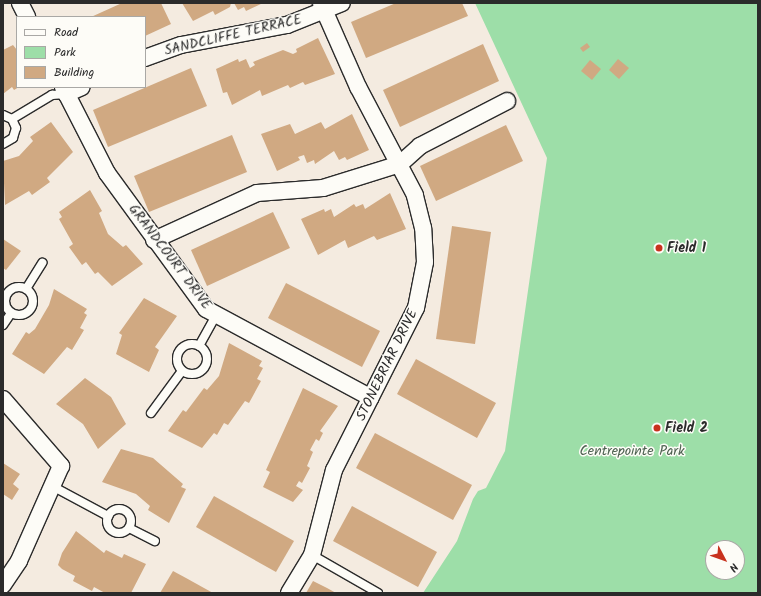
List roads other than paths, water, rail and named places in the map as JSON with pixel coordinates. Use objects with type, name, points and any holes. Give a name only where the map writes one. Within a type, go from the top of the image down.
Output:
[{"type":"street","points":[[20,3],[26,16]]},
{"type":"street","name":"SANDCLIFFE TERRACE","points":[[146,58],[180,45],[287,25],[322,7],[342,3]]},
{"type":"street","name":"STONEBRIAR DRIVE","points":[[289,593],[312,554],[334,470],[416,308],[425,262],[423,228],[415,195],[400,164],[358,87],[322,7]]},
{"type":"street","points":[[64,91],[78,88]]},
{"type":"street","name":"GRANDCOURT DRIVE","points":[[64,91],[107,173],[154,240],[206,309],[371,398]]},
{"type":"street","points":[[154,240],[257,194],[323,188],[400,164],[420,146],[508,101]]},
{"type":"street","points":[[3,399],[61,466],[19,561],[3,585]]},
{"type":"lane","points":[[12,119],[52,95],[64,91]]},
{"type":"lane","points":[[3,115],[12,119]]},
{"type":"lane","points":[[3,144],[15,133],[12,119]]},
{"type":"lane","points":[[26,289],[42,263]]},
{"type":"lane","points":[[17,287],[26,289],[32,296],[31,309],[19,315],[11,313],[4,300],[8,292],[17,287]]},
{"type":"lane","points":[[3,325],[11,313]]},
{"type":"lane","points":[[198,346],[216,315]]},
{"type":"lane","points":[[189,345],[198,346],[205,353],[204,368],[197,374],[182,371],[177,358],[180,349],[189,345]]},
{"type":"lane","points":[[151,413],[182,371]]},
{"type":"lane","points":[[52,486],[108,516],[112,531],[119,533],[129,528]]},
{"type":"lane","points":[[108,516],[117,509],[125,510],[130,516],[129,528]]},
{"type":"lane","points":[[129,528],[155,542]]},
{"type":"lane","points":[[312,554],[378,593]]},
{"type":"place","name":"Field 1","points":[[659,248]]},
{"type":"place","name":"Field 2","points":[[657,428]]},
{"type":"park label","name":"Centrepointe Park","points":[[632,451]]}]
